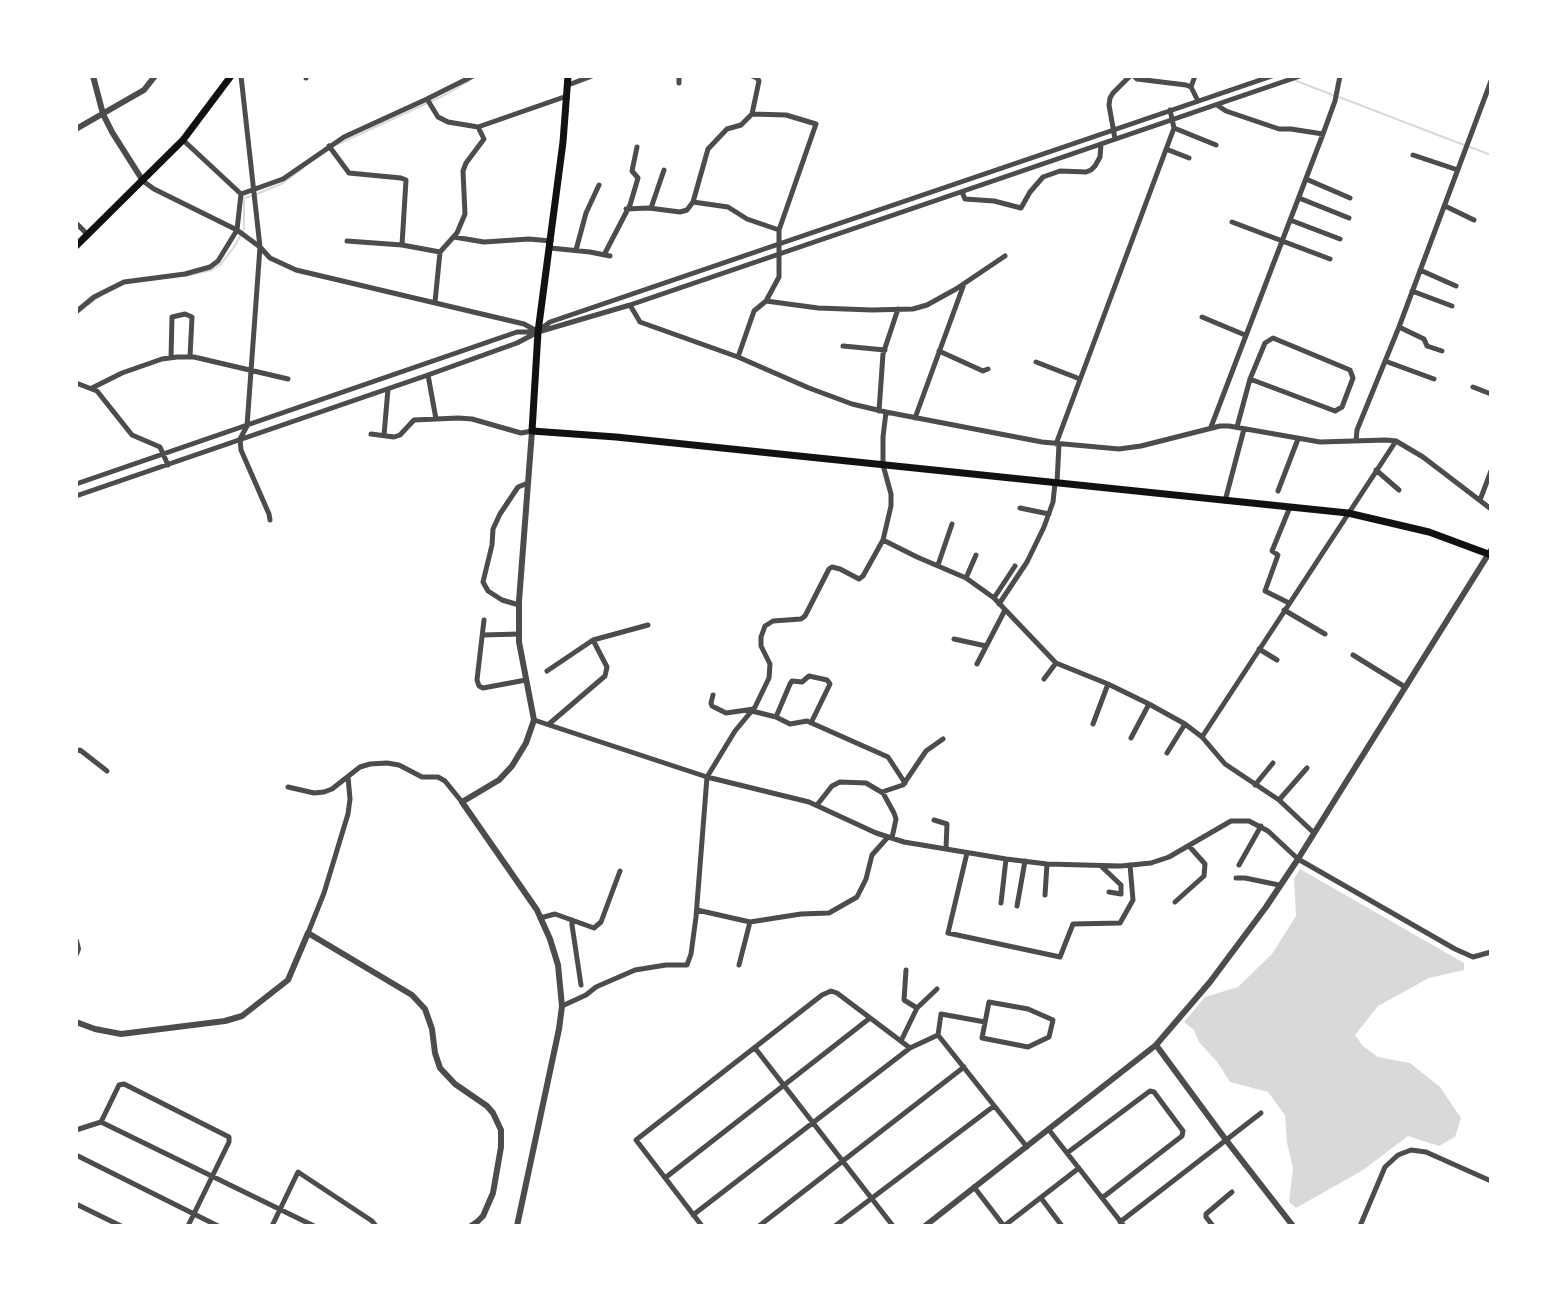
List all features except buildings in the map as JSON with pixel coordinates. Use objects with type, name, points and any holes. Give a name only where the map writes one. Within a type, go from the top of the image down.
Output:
[{"type":"main road","points":[[76,246],[183,140],[231,76]]},
{"type":"main road","points":[[568,80],[538,332],[532,431],[616,437],[1348,513],[1419,529],[1490,553]]},
{"type":"street","points":[[93,76],[103,114],[143,181],[237,230],[270,258],[296,270],[524,324],[538,332]]},
{"type":"street","points":[[76,129],[144,90],[155,76]]},
{"type":"street","points":[[241,76],[260,247],[247,426],[240,439],[241,450],[270,520]]},
{"type":"street","points":[[241,194],[283,179],[329,146],[473,76]]},
{"type":"street","points":[[568,80],[592,76]]},
{"type":"street","points":[[626,209],[687,210],[693,202],[708,149],[727,129],[741,125],[752,114],[759,81],[752,76]]},
{"type":"street","points":[[1115,139],[1110,98],[1132,76],[1186,85],[1191,87],[1198,101]]},
{"type":"street","points":[[1191,87],[1195,76]]},
{"type":"street","points":[[76,484],[517,332],[538,332],[550,322],[1272,76]]},
{"type":"street","points":[[76,496],[428,375],[517,343],[538,332],[630,305],[1300,76]]},
{"type":"street","points":[[1210,428],[1323,134],[1340,76]]},
{"type":"street","points":[[1356,441],[1357,430],[1491,81]]},
{"type":"street","points":[[427,99],[438,117],[448,122],[478,127],[567,96]]},
{"type":"street","points":[[1217,105],[1279,129],[1323,134]]},
{"type":"street","points":[[999,604],[1027,562],[1049,514],[1056,483],[1058,444],[1174,128],[1170,110]]},
{"type":"street","points":[[738,357],[754,311],[766,301],[779,277],[779,230],[816,124],[786,115],[752,114]]},
{"type":"street","points":[[435,302],[440,252],[454,237],[465,214],[463,171],[484,139],[478,127]]},
{"type":"street","points":[[1174,128],[1216,145]]},
{"type":"street","points":[[183,140],[241,194]]},
{"type":"street","points":[[962,192],[965,199],[994,201],[1021,208],[1043,177],[1060,171],[1091,170],[1100,157],[1101,144]]},
{"type":"street","points":[[329,146],[349,173],[406,180],[402,245]]},
{"type":"street","points":[[454,237],[484,242],[529,239],[607,255],[630,205],[638,178],[632,171],[637,147]]},
{"type":"street","points":[[1166,149],[1189,158]]},
{"type":"street","points":[[1413,155],[1458,170]]},
{"type":"street","points":[[651,208],[664,170]]},
{"type":"street","points":[[1306,179],[1350,198]]},
{"type":"street","points":[[576,250],[586,213],[599,185]]},
{"type":"street","points":[[76,312],[94,297],[124,282],[185,274],[210,267],[218,261],[237,230],[241,194]]},
{"type":"street","points":[[1299,198],[1349,218]]},
{"type":"street","points":[[693,202],[728,207],[747,219],[779,230]]},
{"type":"street","points":[[1445,206],[1474,220]]},
{"type":"street","points":[[1290,220],[1340,239]]},
{"type":"street","points":[[1232,222],[1330,259]]},
{"type":"street","points":[[76,223],[88,235]]},
{"type":"street","points":[[841,223],[844,232]]},
{"type":"street","points":[[347,241],[402,245],[440,252]]},
{"type":"street","points":[[766,301],[818,308],[913,309],[927,305],[964,284],[1005,256]]},
{"type":"street","points":[[1420,270],[1456,286]]},
{"type":"street","points":[[915,418],[964,284]]},
{"type":"street","points":[[1412,291],[1452,306]]},
{"type":"street","points":[[630,305],[640,322],[738,357],[852,404],[1058,444],[1119,449],[1220,426],[1320,442],[1396,441],[1423,457],[1491,509]]},
{"type":"street","points":[[562,1006],[635,970],[687,965],[697,910],[707,777],[735,731],[753,710],[769,678],[770,664],[761,646],[765,626],[773,621],[805,616],[832,567],[859,579],[883,540],[891,494],[883,465],[882,368],[898,309]]},
{"type":"street","points":[[171,358],[172,317],[185,314],[192,317],[190,357]]},
{"type":"street","points":[[1202,317],[1245,335]]},
{"type":"street","points":[[1399,327],[1424,339],[1427,346],[1442,351]]},
{"type":"street","points":[[1225,501],[1250,379],[1265,343],[1273,338],[1350,370],[1353,378],[1342,407],[1335,411],[1250,379]]},
{"type":"street","points":[[843,346],[885,350]]},
{"type":"street","points":[[939,351],[983,371],[988,369]]},
{"type":"street","points":[[92,388],[162,359],[190,357],[288,379]]},
{"type":"street","points":[[1385,361],[1434,379]]},
{"type":"street","points":[[1036,362],[1080,379]]},
{"type":"street","points":[[428,375],[436,419]]},
{"type":"street","points":[[76,383],[97,391],[132,435],[160,447],[168,465]]},
{"type":"street","points":[[1473,387],[1491,394]]},
{"type":"street","points":[[384,435],[388,389]]},
{"type":"street","points":[[371,434],[394,437],[414,420],[436,419],[472,419],[521,433],[532,431],[519,634],[534,720],[526,743],[512,766],[499,780],[462,802]]},
{"type":"street","points":[[1278,491],[1298,439]]},
{"type":"street","points":[[1202,737],[1396,441]]},
{"type":"street","points":[[1376,470],[1399,490]]},
{"type":"street","points":[[1480,500],[1491,471]]},
{"type":"street","points":[[519,605],[495,596],[483,582],[493,529],[518,487],[528,483]]},
{"type":"street","points":[[1289,603],[1265,591],[1278,555],[1272,551],[1290,507]]},
{"type":"street","points":[[1020,508],[1049,514]]},
{"type":"street","points":[[938,565],[952,524]]},
{"type":"street","points":[[883,540],[966,578],[994,598],[1056,663],[1108,684],[1185,724],[1202,737],[1225,764],[1279,800],[1314,833]]},
{"type":"street","points":[[925,1226],[1156,1045],[1210,982],[1298,859],[1490,553]]},
{"type":"street","points":[[966,578],[976,555]]},
{"type":"street","points":[[994,598],[1015,566]]},
{"type":"street","points":[[977,664],[1005,610]]},
{"type":"street","points":[[1284,610],[1325,634]]},
{"type":"street","points":[[484,620],[477,680],[479,686],[483,688],[526,680]]},
{"type":"street","points":[[547,671],[593,640],[648,625]]},
{"type":"street","points":[[483,635],[519,634]]},
{"type":"street","points":[[954,639],[986,646]]},
{"type":"street","points":[[549,725],[605,676],[607,667],[593,640]]},
{"type":"street","points":[[1259,649],[1277,660]]},
{"type":"street","points":[[1353,655],[1405,687]]},
{"type":"street","points":[[1044,679],[1056,663]]},
{"type":"street","points":[[776,717],[792,681],[802,682],[809,676],[827,680],[830,684],[811,723]]},
{"type":"street","points":[[1093,724],[1108,684]]},
{"type":"street","points":[[713,695],[712,706],[726,713],[753,710],[790,724],[807,721],[888,757],[905,783]]},
{"type":"street","points":[[1131,738],[1149,704]]},
{"type":"street","points":[[534,720],[707,777],[817,805],[890,838],[1006,859],[1047,864],[1151,863],[1169,857],[1231,821],[1249,821],[1261,826],[1298,859],[1455,949],[1473,957],[1491,952]]},
{"type":"street","points":[[1167,753],[1185,724]]},
{"type":"street","points":[[881,792],[905,783],[926,751],[943,739]]},
{"type":"street","points":[[76,751],[80,750],[107,771]]},
{"type":"street","points":[[1255,785],[1273,763]]},
{"type":"street","points":[[288,787],[324,792],[360,767],[370,764],[399,765],[422,777],[438,777],[462,802],[540,918],[558,965],[562,1006],[517,1226]]},
{"type":"street","points":[[1279,800],[1307,768]]},
{"type":"street","points":[[76,1022],[121,1034],[225,1021],[242,1016],[288,980],[324,893],[348,814],[348,777]]},
{"type":"street","points":[[697,910],[750,922],[829,913],[857,897],[866,879],[872,855],[890,838],[896,819],[881,792],[866,783],[840,782],[832,786],[817,805]]},
{"type":"street","points":[[934,820],[947,824],[946,849]]},
{"type":"street","points":[[1239,865],[1261,826]]},
{"type":"street","points":[[1175,902],[1204,876],[1205,864],[1189,846]]},
{"type":"street","points":[[967,853],[948,933],[1060,957],[1073,924],[1120,923],[1133,900],[1130,865]]},
{"type":"street","points":[[1001,903],[1006,859]]},
{"type":"street","points":[[1017,906],[1025,861]]},
{"type":"street","points":[[1045,895],[1047,864]]},
{"type":"street","points":[[1100,865],[1121,885],[1121,894],[1109,892]]},
{"type":"street","points":[[540,918],[555,914],[594,928],[598,926],[620,871]]},
{"type":"street","points":[[1236,878],[1279,885]]},
{"type":"street","points":[[572,920],[581,985]]},
{"type":"street","points":[[739,965],[750,922]]},
{"type":"street","points":[[308,933],[412,995],[425,1009],[440,1068],[455,1084],[493,1113],[501,1130],[493,1193],[483,1216],[471,1226]]},
{"type":"street","points":[[76,941],[76,954]]},
{"type":"street","points":[[906,970],[904,1000],[917,1008]]},
{"type":"street","points":[[901,1041],[917,1008],[937,989]]},
{"type":"street","points":[[702,1226],[636,1140],[831,991],[910,1048]]},
{"type":"street","points":[[989,1002],[1028,1009],[1053,1020],[1049,1037],[1028,1047],[982,1038],[985,1022],[989,1002]]},
{"type":"street","points":[[985,1022],[941,1014],[938,1035],[1027,1147]]},
{"type":"street","points":[[665,1178],[870,1018]]},
{"type":"street","points":[[693,1215],[910,1048],[938,1035]]},
{"type":"street","points":[[1156,1045],[1293,1226]]},
{"type":"street","points":[[755,1048],[893,1226]]},
{"type":"street","points":[[759,1226],[964,1067]]},
{"type":"street","points":[[101,1122],[119,1085],[124,1084],[229,1137],[188,1226]]},
{"type":"street","points":[[1067,1153],[1150,1091],[1154,1092],[1183,1131],[1182,1136],[1102,1198]]},
{"type":"street","points":[[835,1226],[994,1106]]},
{"type":"street","points":[[1049,1130],[1122,1224],[1261,1113]]},
{"type":"street","points":[[76,1130],[101,1122],[314,1226]]},
{"type":"street","points":[[1360,1226],[1385,1167],[1398,1155],[1411,1150],[1426,1152],[1491,1181]]},
{"type":"street","points":[[76,1155],[218,1226]]},
{"type":"street","points":[[974,1187],[1004,1226],[1079,1168]]},
{"type":"street","points":[[272,1226],[298,1172],[376,1226]]},
{"type":"street","points":[[1213,1226],[1206,1214],[1232,1192]]},
{"type":"street","points":[[1041,1198],[1062,1226]]},
{"type":"street","points":[[76,1204],[121,1226]]},
{"type":"shaded area","points":[[1300,869],[1464,963],[1464,970],[1429,978],[1378,1006],[1355,1035],[1363,1046],[1378,1057],[1410,1063],[1440,1087],[1461,1118],[1455,1137],[1439,1146],[1408,1136],[1363,1170],[1296,1208],[1289,1202],[1293,1168],[1285,1115],[1268,1092],[1230,1082],[1199,1042],[1194,1030],[1184,1022],[1205,997],[1238,987],[1272,954],[1296,916],[1294,879]]},
{"type":"waterway","points":[[1294,80],[1333,95]]},
{"type":"waterway","points":[[338,144],[469,81]]},
{"type":"waterway","points":[[1339,97],[1464,145]]},
{"type":"waterway","points":[[1470,147],[1491,155]]},
{"type":"waterway","points":[[257,194],[283,183],[303,168]]},
{"type":"waterway","points":[[185,276],[212,270],[221,264],[244,229],[244,198],[251,196]]},
{"type":"waterway","points":[[88,305],[102,295]]}]
